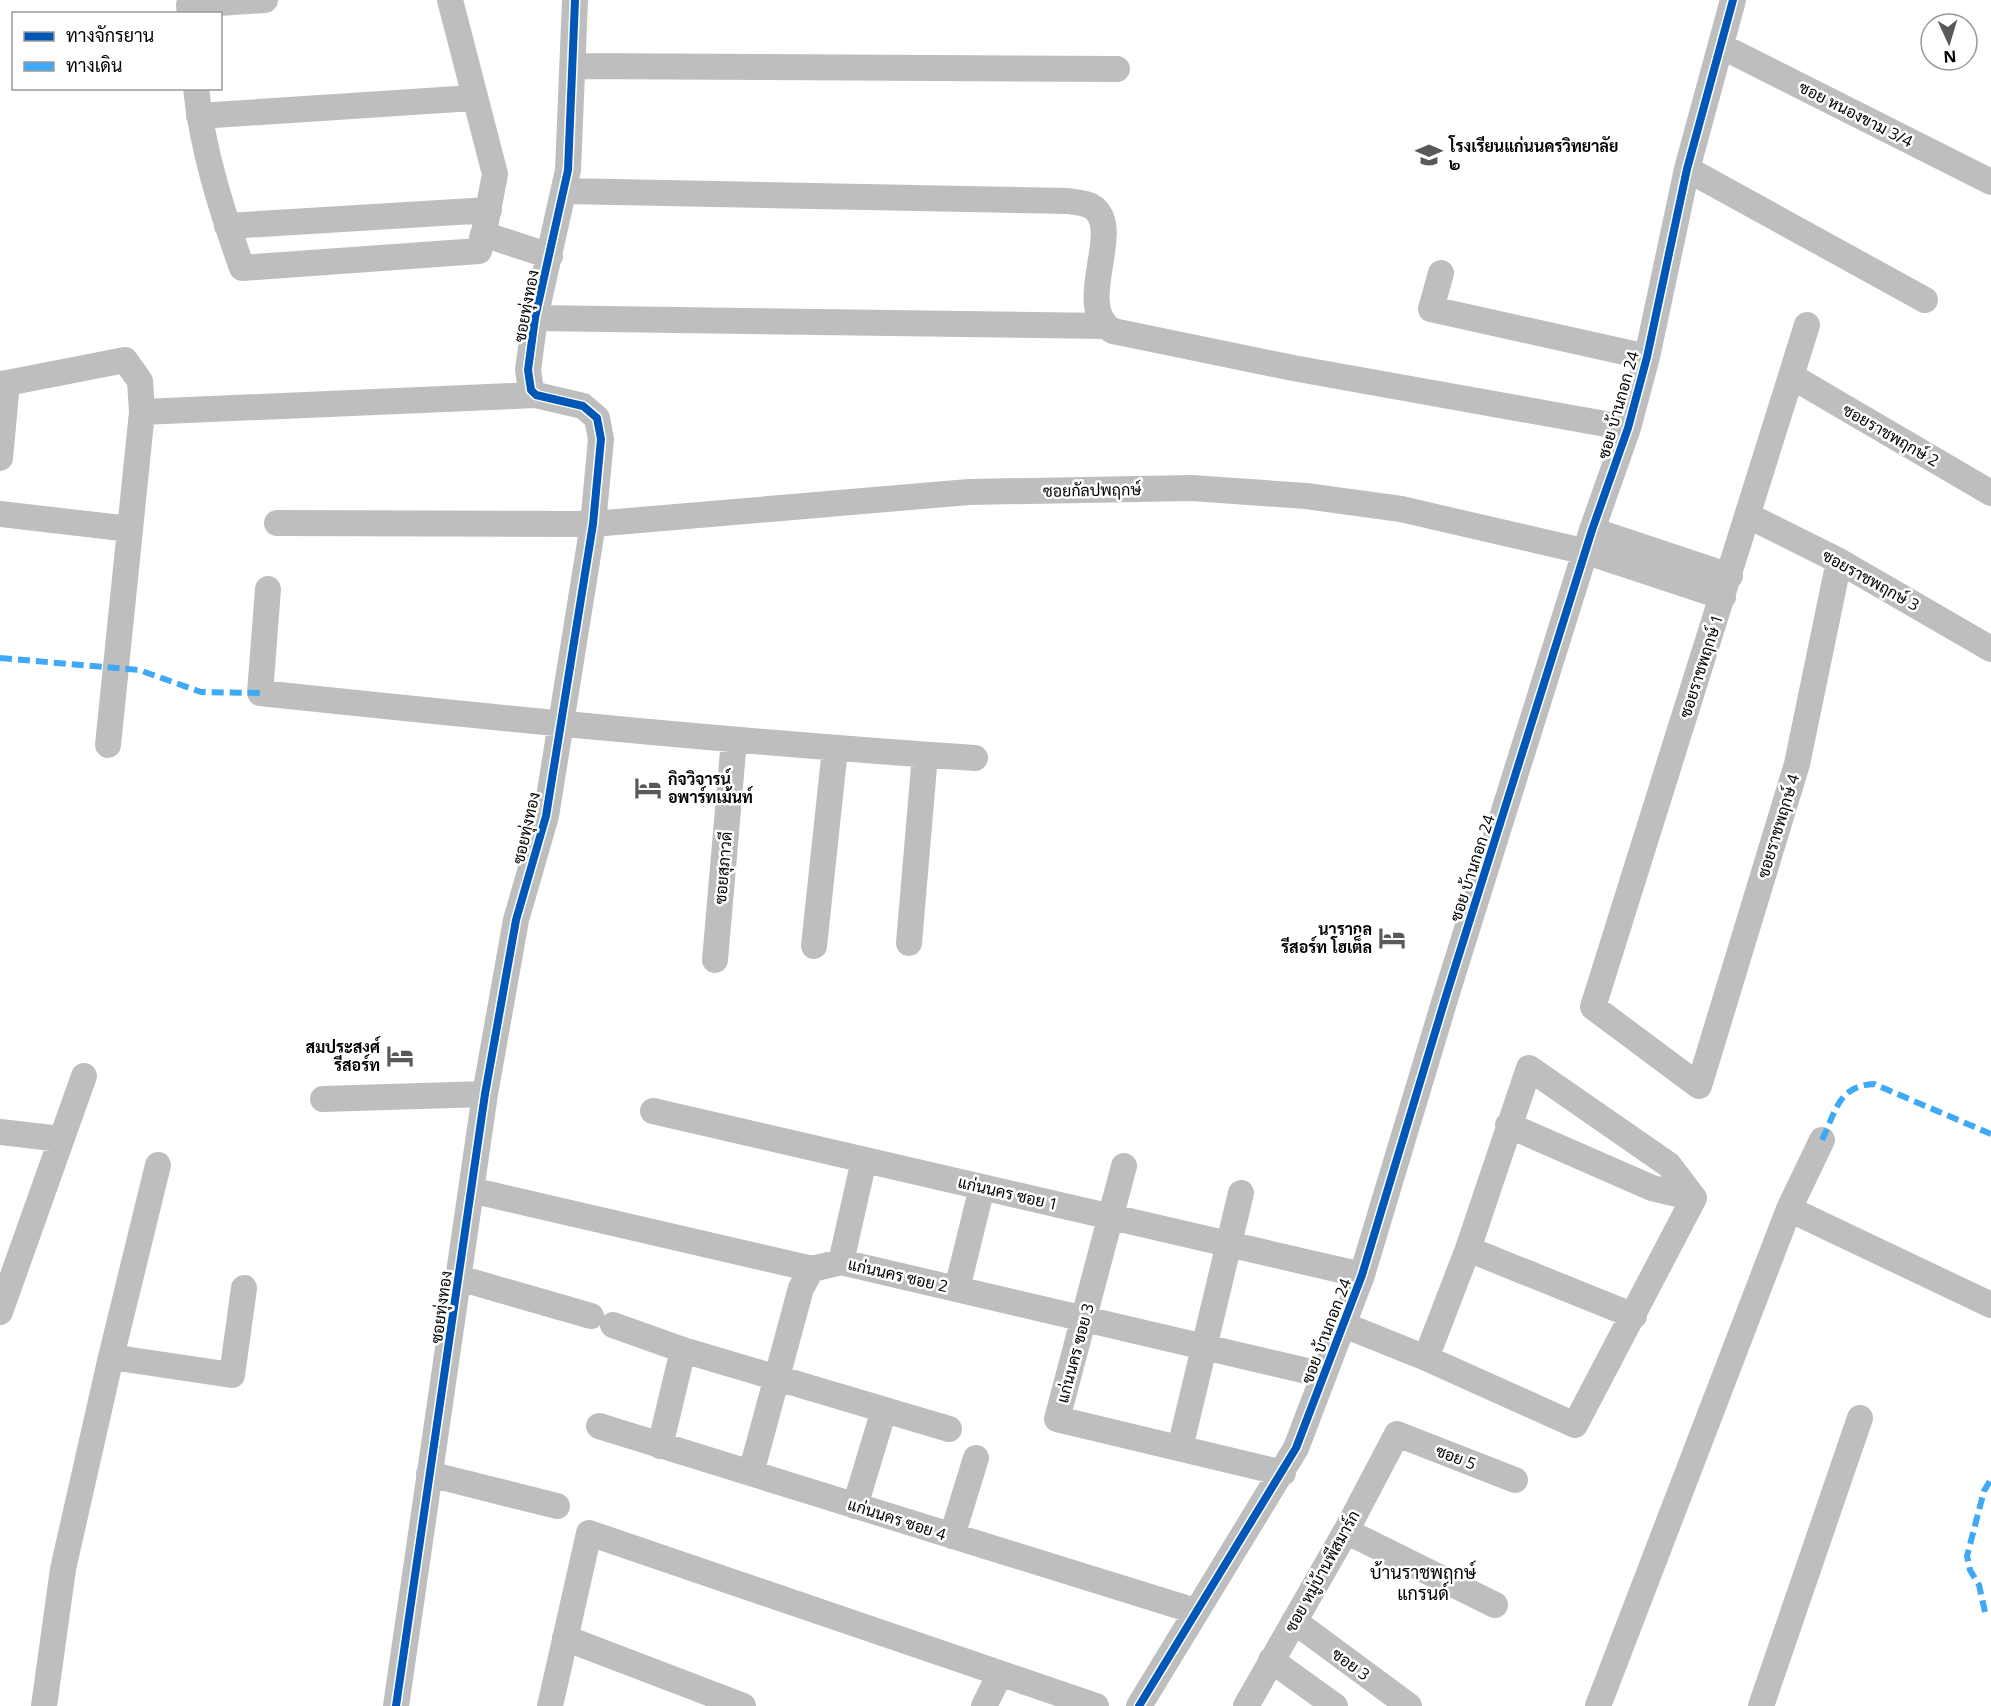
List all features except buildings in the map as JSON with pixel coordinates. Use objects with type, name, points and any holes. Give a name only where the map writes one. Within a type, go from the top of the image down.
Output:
[{"type":"street","points":[[190,12],[189,5],[265,0]]},
{"type":"street","points":[[196,90],[199,116],[227,226],[242,268],[479,251],[495,174],[473,98],[450,0]]},
{"type":"street","name":"ซอยทุ่งทอง","points":[[396,1706],[485,1094],[516,920],[546,816],[593,524],[601,439],[597,418],[584,406],[536,395],[531,390],[528,370],[535,318],[565,191],[574,66],[575,0]]},
{"type":"street","name":"ซอย บ้านกอก 24","points":[[1139,1706],[1195,1611],[1283,1473],[1296,1448],[1362,1275],[1446,996],[1628,428],[1647,357],[1687,169],[1733,0]]},
{"type":"street","name":"ซอย หนองขาม 3/4","points":[[1721,46],[1991,182]]},
{"type":"street","points":[[574,66],[1117,69]]},
{"type":"street","points":[[199,116],[473,98]]},
{"type":"street","points":[[1687,169],[1925,300]]},
{"type":"street","points":[[565,191],[1068,201],[1091,206],[1100,218],[1104,233],[1096,299],[1098,314],[1104,326]]},
{"type":"street","points":[[227,226],[486,222],[550,256]]},
{"type":"street","points":[[1441,273],[1431,309],[1647,357]]},
{"type":"street","points":[[535,318],[1104,326],[1113,331],[1293,368],[1628,428]]},
{"type":"street","name":"ซอยราชพฤกษ์ 1","points":[[1593,1007],[1807,326]]},
{"type":"street","points":[[0,458],[3,383],[125,360],[140,381],[142,412],[108,745]]},
{"type":"street","name":"ซอยราชพฤกษ์ 2","points":[[1791,376],[1991,493]]},
{"type":"street","points":[[142,412],[536,395]]},
{"type":"street","name":"ซอยกัลปพฤกษ์","points":[[277,523],[593,524],[969,492],[1192,488],[1306,496],[1401,509],[1590,541],[1726,586]]},
{"type":"street","points":[[0,514],[130,529]]},
{"type":"street","name":"ซอยราชพฤกษ์ 3","points":[[1749,516],[1839,561],[1991,649]]},
{"type":"street","name":"ซอยราชพฤกษ์ 4","points":[[1593,1007],[1700,1086],[1797,764],[1839,561]]},
{"type":"street","points":[[268,589],[260,693],[734,740],[975,758]]},
{"type":"street","name":"ซอยสุภาวดี","points":[[715,960],[734,740]]},
{"type":"street","points":[[814,946],[835,749]]},
{"type":"street","points":[[909,943],[925,755]]},
{"type":"street","points":[[1426,1358],[1468,1249],[1529,1068],[1669,1165],[1694,1198]]},
{"type":"street","points":[[0,1312],[84,1076]]},
{"type":"street","points":[[323,1099],[485,1094]]},
{"type":"street","name":"แก่นนคร ซอย 1","points":[[653,1111],[1362,1275]]},
{"type":"street","points":[[1508,1125],[1652,1188],[1694,1198]]},
{"type":"street","points":[[0,1132],[61,1139]]},
{"type":"street","points":[[1598,1706],[1789,1209],[1822,1140]]},
{"type":"street","points":[[841,1262],[864,1160]]},
{"type":"street","points":[[44,1706],[63,1569],[111,1357],[158,1165]]},
{"type":"street","name":"แก่นนคร ซอย 3","points":[[1124,1166],[1057,1419],[1283,1473]]},
{"type":"street","points":[[957,1289],[982,1187]]},
{"type":"street","name":"แก่นนคร ซอย 2","points":[[471,1190],[812,1269],[841,1262],[1324,1375]]},
{"type":"street","points":[[1180,1448],[1241,1193]]},
{"type":"street","points":[[1344,1325],[1426,1358],[1575,1425],[1694,1198]]},
{"type":"street","points":[[1789,1209],[1991,1305]]},
{"type":"street","points":[[1468,1249],[1634,1316]]},
{"type":"street","points":[[751,1473],[801,1288],[812,1269]]},
{"type":"street","points":[[459,1278],[602,1321],[683,1350],[949,1429]]},
{"type":"street","points":[[111,1357],[232,1375],[244,1288]]},
{"type":"street","points":[[660,1446],[683,1350]]},
{"type":"street","points":[[855,1506],[884,1410]]},
{"type":"street","points":[[1761,1706],[1860,1418]]},
{"type":"street","name":"แก่นนคร ซอย 4","points":[[599,1426],[1195,1611]]},
{"type":"street","name":"ซอย 5","points":[[1397,1434],[1515,1480]]},
{"type":"street","name":"ซอย หมู่บ้านพีสมาร์ก","points":[[1246,1706],[1346,1531],[1397,1434]]},
{"type":"street","points":[[952,1536],[976,1458]]},
{"type":"street","points":[[429,1474],[557,1506]]},
{"type":"street","points":[[1346,1531],[1495,1605]]},
{"type":"street","points":[[550,1706],[588,1533],[1096,1706]]},
{"type":"street","name":"ซอย 3","points":[[1294,1622],[1409,1706]]},
{"type":"street","points":[[565,1638],[743,1706]]},
{"type":"street","points":[[1271,1660],[1335,1706]]},
{"type":"street","points":[[984,1706],[1000,1674]]},
{"type":"marked path","points":[[0,658],[139,670],[201,692],[260,693]]},
{"type":"marked path","points":[[1822,1140],[1835,1110],[1845,1095],[1862,1086],[1874,1084],[1991,1134]]},
{"type":"marked path","points":[[1985,1612],[1979,1585],[1970,1570],[1967,1556],[1984,1491],[1991,1479]]},
{"type":"cycle path","points":[[396,1706],[485,1094],[516,920],[546,816],[593,524],[601,439],[597,418],[583,406],[536,395],[531,390],[528,370],[535,318],[568,170],[575,0]]},
{"type":"cycle path","points":[[1139,1706],[1296,1448],[1362,1275],[1446,996],[1592,530],[1628,428],[1647,357],[1687,169],[1733,0]]},
{"type":"place","name":"โรงเรียนแก่นนครวิทยาลัย ๒","points":[[1429,155]]},
{"type":"place","name":"กิจวิจารน์ อพาร์ทเม้นท์","points":[[648,788]]},
{"type":"place","name":"นารากูล รีสอร์ท โฮเต็ล","points":[[1392,938]]},
{"type":"place","name":"สมประสงศ์ รีสอร์ท","points":[[400,1056]]},
{"type":"district","name":"บ้านราชพฤกษ์ แกรนด์","points":[[1423,1583]]}]
